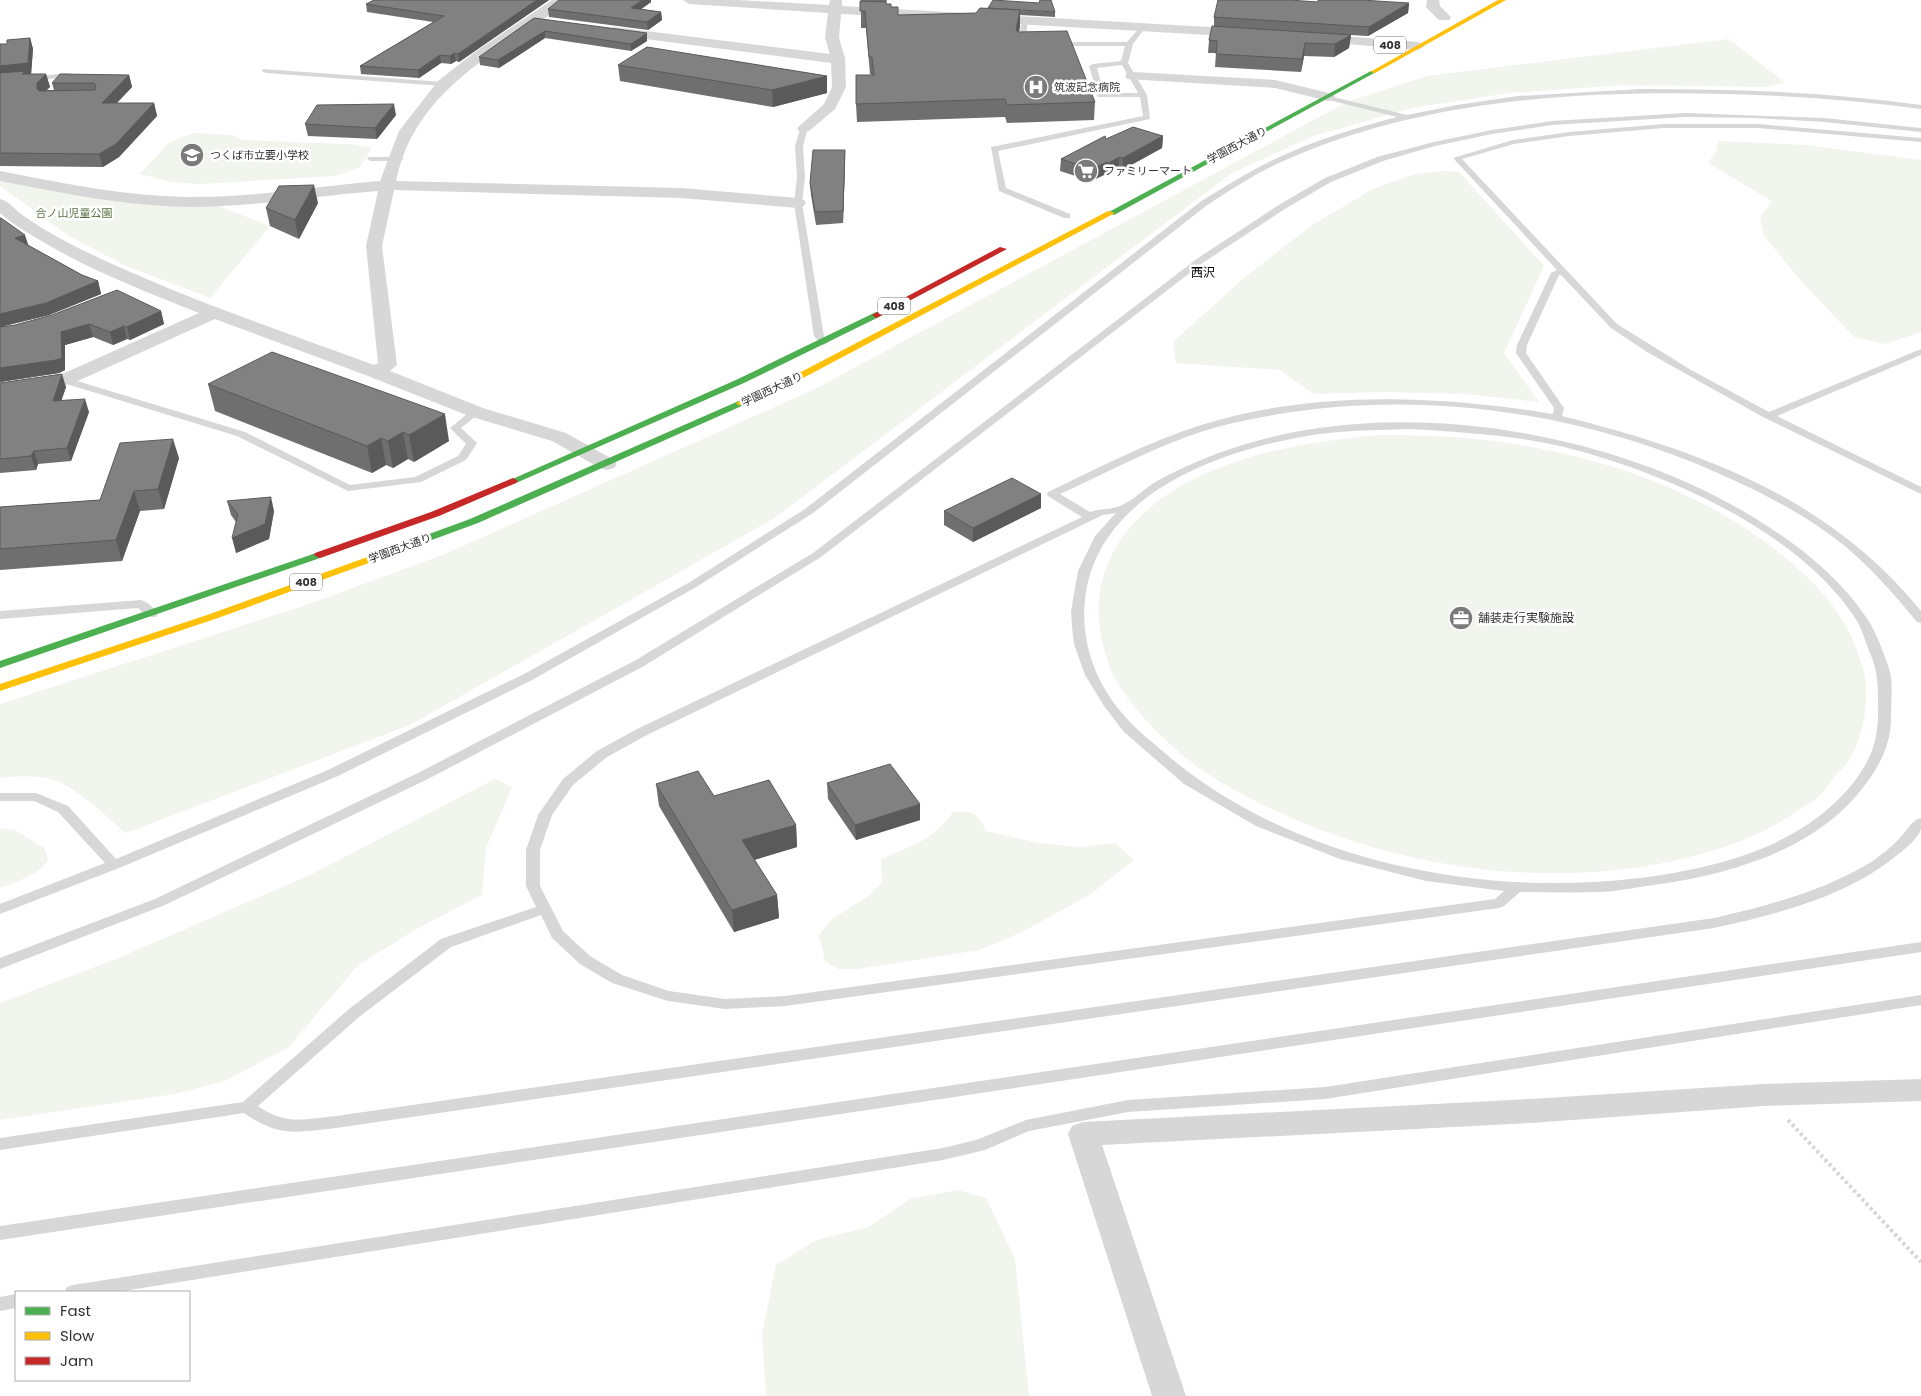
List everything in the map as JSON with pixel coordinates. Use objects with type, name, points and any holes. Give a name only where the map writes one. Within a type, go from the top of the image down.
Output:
[{"type":"highway","name":"学園西大通り","points":[[0,688],[205,619],[474,521],[784,385],[964,292],[1328,97],[1504,0]]},
{"type":"highway","name":"408","points":[[1374,54],[1412,33]]},
{"type":"highway","points":[[1289,100],[1323,82]]},
{"type":"highway","points":[[1052,224],[1071,213]]},
{"type":"highway","name":"学園西大通り","points":[[0,665],[152,614],[435,514],[586,452],[824,342],[1012,245]]},
{"type":"street","points":[[375,372],[388,365],[374,246],[387,186],[406,131],[442,84],[480,55],[560,0]]},
{"type":"street","points":[[689,0],[834,5],[884,12],[1261,34]]},
{"type":"street","points":[[1433,0],[1433,7],[1443,17]]},
{"type":"street","points":[[804,128],[830,106],[839,87],[838,58],[832,38],[834,5]]},
{"type":"street","points":[[532,20],[551,22]]},
{"type":"street","points":[[600,29],[824,59],[838,58]]},
{"type":"street","points":[[1308,38],[1418,46]]},
{"type":"street","points":[[1132,76],[1275,84],[1328,97]]},
{"type":"street","points":[[0,176],[124,198],[188,202],[221,201],[387,186],[681,193],[798,203]]},
{"type":"street","points":[[0,204],[7,220],[144,284],[214,313],[375,372],[476,412],[559,437],[607,464]]},
{"type":"street","points":[[121,294],[144,284]]},
{"type":"street","points":[[0,389],[64,380],[214,313]]},
{"type":"street","points":[[1169,1396],[1083,1134],[1531,1111],[1764,1095],[1921,1090]]},
{"type":"lane","points":[[1025,21],[1021,45],[1031,44]]},
{"type":"lane","points":[[1071,213],[1002,189],[994,149],[1147,117],[1143,95],[1124,63],[1129,44],[1141,28]]},
{"type":"lane","points":[[1051,44],[1129,44]]},
{"type":"lane","points":[[1124,63],[1093,66],[1101,95],[1143,95]]},
{"type":"lane","points":[[266,71],[442,84]]},
{"type":"lane","points":[[0,82],[68,75],[56,87]]},
{"type":"lane","points":[[0,909],[114,865],[332,773],[528,677],[694,584],[809,511],[1203,204],[1252,173],[1286,156],[1373,126],[1409,118],[1464,107],[1563,95],[1672,90],[1812,95],[1921,107]]},
{"type":"lane","points":[[1328,97],[1409,118]]},
{"type":"lane","points":[[0,964],[160,902],[423,776],[640,663],[817,555],[1201,260],[1285,205],[1328,180],[1380,160],[1434,144],[1492,132],[1562,122],[1686,115],[1754,116],[1824,120],[1921,130]]},
{"type":"lane","points":[[1921,140],[1758,126],[1664,126],[1569,134],[1513,142],[1457,158],[1601,313],[1629,336],[1728,394],[1921,491]]},
{"type":"lane","points":[[804,128],[799,146],[801,177],[798,203],[819,336],[824,342]]},
{"type":"lane","points":[[371,159],[397,159]]},
{"type":"lane","points":[[1556,416],[1559,408],[1521,353],[1522,345],[1556,273],[1564,272]]},
{"type":"lane","points":[[1770,416],[1921,352]]},
{"type":"lane","points":[[64,380],[242,434],[348,488],[417,480],[462,458],[472,443],[455,428],[476,412]]},
{"type":"lane","points":[[1090,517],[1052,494],[1182,435],[1226,422],[1274,412],[1383,402],[1442,403],[1556,416],[1667,447],[1719,468],[1769,493],[1815,519],[1862,554],[1898,590],[1921,619]]},
{"type":"lane","points":[[1410,426],[1512,435],[1563,444],[1613,458],[1661,474],[1707,494],[1750,518],[1789,544],[1823,572],[1850,604],[1871,636],[1884,671],[1889,705],[1883,739],[1868,772],[1843,803],[1808,831],[1770,850],[1710,872],[1650,884],[1584,889],[1516,888],[1447,880],[1379,866],[1315,846],[1256,821],[1205,792],[1161,761],[1126,727],[1100,692],[1084,658],[1077,624],[1078,592],[1086,562],[1103,534],[1125,509],[1154,487],[1188,468],[1226,452],[1314,432],[1361,427],[1410,426]]},
{"type":"lane","points":[[1125,509],[1100,512],[651,727],[602,754],[568,782],[544,815],[533,850],[533,886],[557,934],[585,960],[617,979],[668,996],[725,1004],[785,1001],[1499,903],[1516,888]]},
{"type":"lane","points":[[0,615],[141,604],[152,614]]},
{"type":"lane","points":[[0,797],[36,797],[63,810],[114,865]]},
{"type":"lane","points":[[247,1107],[267,1121],[289,1127],[336,1122],[1714,923],[1780,908],[1832,889],[1879,864],[1915,831],[1921,822]]},
{"type":"lane","points":[[0,1144],[247,1107],[354,1013],[446,943],[544,909]]},
{"type":"lane","points":[[0,1233],[1921,947]]},
{"type":"lane","points":[[79,1291],[943,1154],[979,1146],[1026,1126],[1120,1108],[1325,1092],[1921,1000]]},
{"type":"lane","points":[[0,1304],[15,1301]]},
{"type":"path","points":[[1764,1095],[1921,1262]]},
{"type":"green space","points":[[1729,39],[1785,83],[1767,87],[1624,85],[1509,93],[1413,108],[1316,135],[1232,173],[773,519],[410,725],[126,833],[91,803],[62,783],[47,778],[20,776],[0,778],[0,704],[309,604],[445,554],[815,389],[1349,101],[1427,76]]},
{"type":"green space","points":[[193,133],[233,135],[242,140],[350,144],[372,148],[360,167],[336,176],[199,184],[171,182],[140,174],[170,142]]},
{"type":"green space","points":[[1718,141],[1805,145],[1921,160],[1921,332],[1885,344],[1854,337],[1802,282],[1764,236],[1760,218],[1772,201],[1708,163],[1717,150]]},
{"type":"green space","points":[[1445,171],[1459,172],[1544,266],[1504,353],[1539,402],[1465,394],[1384,392],[1313,394],[1280,370],[1176,363],[1173,342],[1246,276],[1314,224],[1373,189],[1415,174]]},
{"type":"green space","name":"合ノ山児童公園","points":[[5,180],[211,203],[270,226],[210,298],[124,265],[69,236],[0,186],[0,182]]},
{"type":"green space","points":[[1377,435],[1440,436],[1487,440],[1544,449],[1585,459],[1626,471],[1666,486],[1704,504],[1741,525],[1775,549],[1815,585],[1836,610],[1852,638],[1865,676],[1866,697],[1861,731],[1854,751],[1846,764],[1821,795],[1780,822],[1734,844],[1668,862],[1618,870],[1568,873],[1517,872],[1466,867],[1415,858],[1366,845],[1318,829],[1272,809],[1236,791],[1202,770],[1171,745],[1143,716],[1126,696],[1109,666],[1099,623],[1100,593],[1107,565],[1120,540],[1139,518],[1161,499],[1187,482],[1216,469],[1275,451],[1315,443]]},
{"type":"green space","points":[[495,779],[512,787],[486,848],[482,895],[418,928],[358,965],[289,1047],[225,1081],[175,1094],[0,1120],[0,1003],[116,959],[308,876]]},
{"type":"green space","points":[[953,812],[974,814],[986,831],[1039,843],[1080,847],[1115,843],[1134,860],[1091,894],[1020,933],[979,950],[858,969],[838,969],[825,961],[819,935],[832,919],[867,897],[882,883],[881,859],[930,836]]},
{"type":"green space","points":[[0,828],[15,830],[44,848],[48,860],[44,866],[33,874],[0,888]]},
{"type":"green space","points":[[958,1190],[986,1198],[1015,1259],[1029,1396],[766,1396],[762,1334],[776,1265],[816,1240],[869,1227],[910,1199]]},
{"type":"building","points":[[374,0],[537,0],[458,54],[454,53],[450,56],[440,55],[418,70],[360,66],[444,16],[366,4]]},
{"type":"building","points":[[559,0],[642,0],[631,8],[661,12],[647,22],[548,9]]},
{"type":"building","points":[[993,0],[1039,3],[1040,0],[1051,0],[1055,12],[988,8]]},
{"type":"building","points":[[1218,0],[1318,2],[1318,0],[1361,0],[1409,3],[1369,27],[1214,17]]},
{"type":"building","points":[[860,1],[886,2],[886,4],[891,4],[891,7],[898,7],[898,15],[976,13],[980,8],[1020,10],[1016,30],[1018,32],[1067,31],[1095,102],[1007,105],[1005,99],[856,104],[856,75],[874,75],[872,57],[869,57],[865,11],[860,11]]},
{"type":"building","points":[[534,18],[647,33],[631,44],[545,31],[498,60],[479,57]]},
{"type":"building","points":[[1212,26],[1351,35],[1335,44],[1305,43],[1302,59],[1216,54],[1217,41],[1209,40]]},
{"type":"building","points":[[30,38],[28,63],[0,66],[0,44],[7,44],[7,40]]},
{"type":"building","points":[[647,47],[827,76],[772,90],[618,65]]},
{"type":"building","points":[[26,71],[22,74],[46,74],[37,83],[39,91],[95,90],[96,85],[94,83],[52,83],[60,74],[129,75],[102,103],[154,103],[116,144],[99,154],[0,153],[0,73]]},
{"type":"building","points":[[394,104],[375,128],[305,124],[317,105]]},
{"type":"building","points":[[1133,127],[1163,136],[1123,158],[1119,157],[1092,169],[1061,159],[1105,136],[1106,139]]},
{"type":"building","points":[[813,150],[845,150],[843,211],[815,212],[810,183]]},
{"type":"building","points":[[314,185],[295,220],[266,208],[279,186]]},
{"type":"building","points":[[0,218],[25,235],[15,238],[82,275],[98,281],[46,303],[0,314]]},
{"type":"building","points":[[117,290],[161,311],[127,327],[124,326],[110,332],[89,324],[61,332],[62,358],[0,368],[0,327],[52,315]]},
{"type":"building","points":[[272,352],[445,414],[409,435],[403,432],[388,441],[381,438],[367,446],[208,384]]},
{"type":"building","points":[[62,374],[53,401],[85,399],[67,448],[34,451],[31,456],[0,459],[0,383]]},
{"type":"building","points":[[173,439],[158,489],[134,491],[116,540],[0,549],[0,507],[100,500],[120,443]]},
{"type":"building","points":[[1012,478],[1041,494],[973,528],[944,511]]},
{"type":"building","points":[[271,497],[265,524],[232,538],[238,514],[227,501]]},
{"type":"building","points":[[890,764],[920,804],[855,825],[827,783]]},
{"type":"building","points":[[698,771],[714,796],[769,780],[796,825],[742,840],[777,895],[732,910],[656,784]]},
{"type":"traffic: fast","points":[[1111,213],[1373,72]]},
{"type":"traffic: fast","points":[[513,481],[741,381],[876,315]]},
{"type":"traffic: fast","points":[[395,550],[474,521],[741,403]]},
{"type":"traffic: fast","points":[[0,665],[319,555]]},
{"type":"traffic: slow","points":[[1373,72],[1503,0]]},
{"type":"traffic: slow","points":[[741,403],[783,385],[1111,213]]},
{"type":"traffic: slow","points":[[0,688],[214,616],[395,550]]},
{"type":"traffic: jam","points":[[876,315],[1003,249]]},
{"type":"traffic: jam","points":[[319,555],[435,514],[513,481]]},
{"type":"place","name":"筑波記念病院","points":[[1036,87]]},
{"type":"place","name":"つくば市立要小学校","points":[[192,155]]},
{"type":"place","name":"ファミリーマート","points":[[1086,171]]},
{"type":"place","name":"舗装走行実験施設","points":[[1461,618]]},
{"type":"district","name":"西沢","points":[[1203,273]]}]
